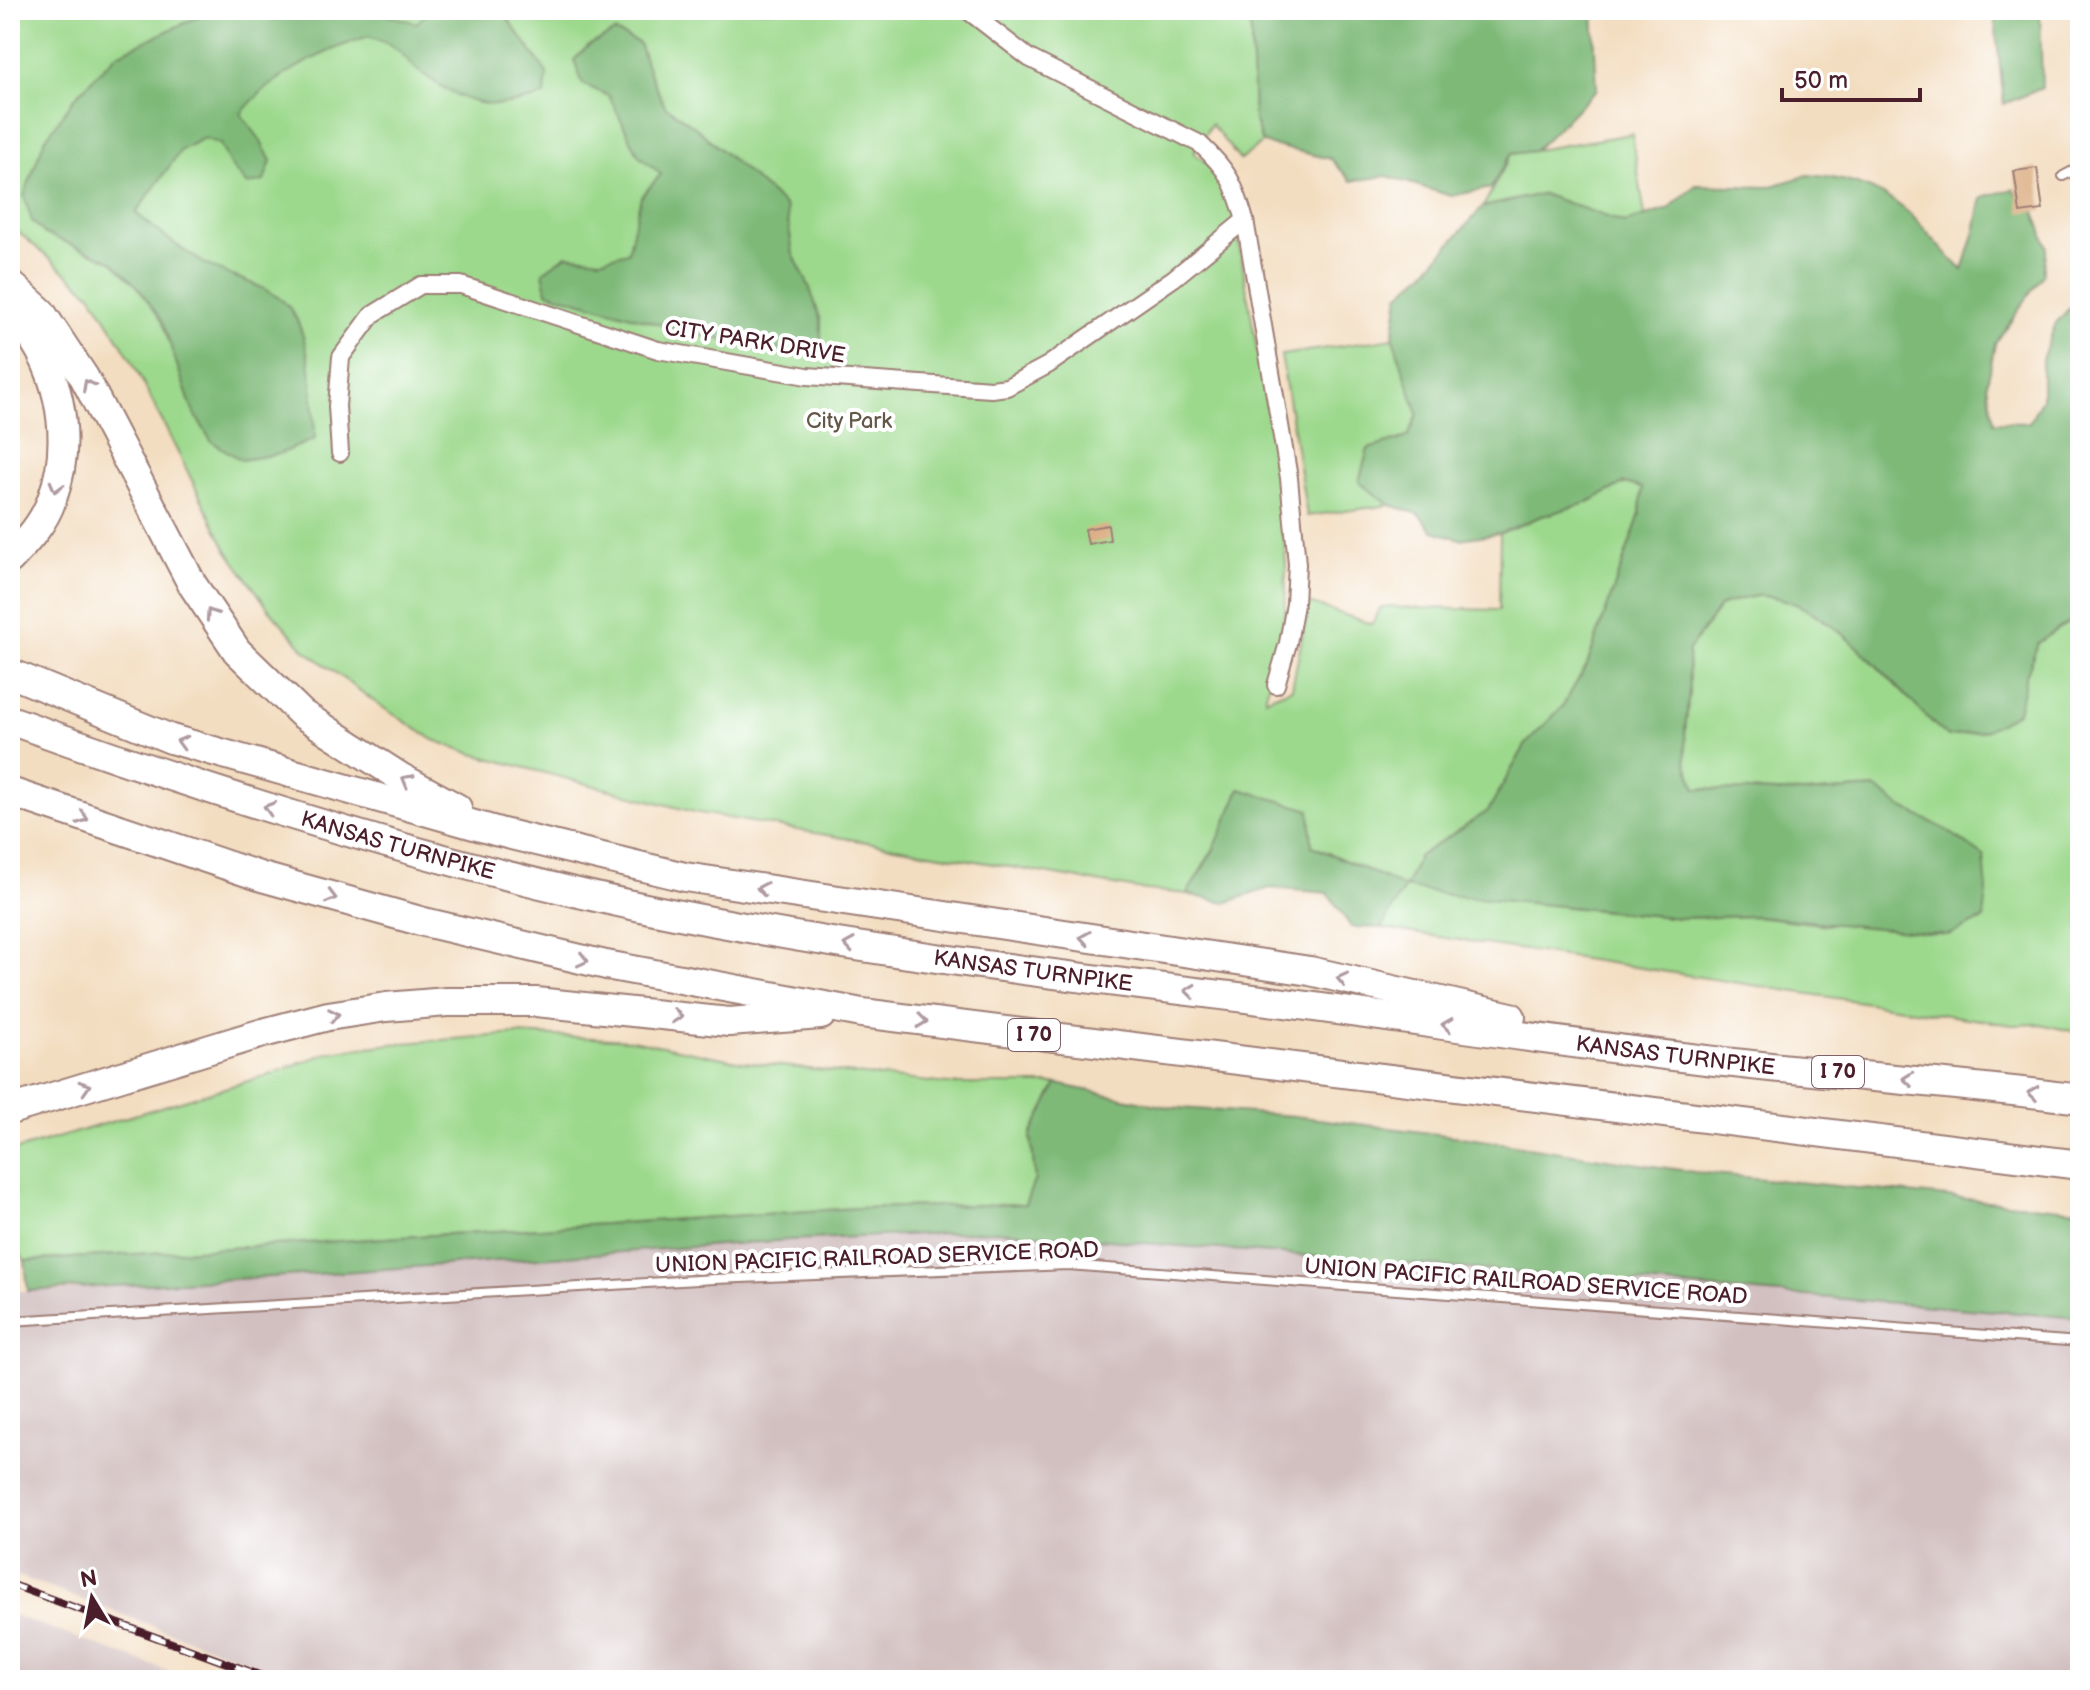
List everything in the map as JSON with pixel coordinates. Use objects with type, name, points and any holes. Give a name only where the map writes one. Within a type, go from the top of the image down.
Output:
[{"type":"highway","points":[[10,284],[41,312],[84,377],[179,560],[237,651],[302,714],[400,777],[499,832]]},
{"type":"highway","points":[[10,312],[22,323],[48,366],[61,409],[62,464],[52,501],[32,536],[10,559]]},
{"type":"highway","points":[[10,673],[171,739],[499,832],[685,877],[1310,971],[1691,1058]]},
{"type":"highway","name":"KANSAS TURNPIKE","points":[[10,720],[153,772],[455,863],[646,908],[789,935],[942,960],[1691,1058],[2080,1099]]},
{"type":"highway","name":"I 70","points":[[10,792],[262,877],[420,921],[606,965],[862,1013],[2080,1165]]},
{"type":"highway","points":[[10,1110],[263,1033],[328,1016],[386,1007],[447,1002],[536,1002],[729,1022],[862,1013]]},
{"type":"street","points":[[967,10],[1029,58],[1200,144],[1223,165],[1235,187],[1245,220],[1289,478],[1297,564],[1292,617],[1276,685]]},
{"type":"street","name":"CITY PARK DRIVE","points":[[340,453],[337,406],[341,357],[372,315],[421,285],[461,285],[658,350],[807,376],[991,389],[1007,387],[1048,365],[1174,278],[1245,220]]},
{"type":"lane","points":[[2063,176],[2080,167]]},
{"type":"lane","name":"UNION PACIFIC RAILROAD SERVICE ROAD","points":[[10,1321],[714,1279],[1068,1265],[2080,1342]]},
{"type":"shaded area","points":[[995,1231],[2080,1318],[2080,1680],[299,1680],[10,1573],[10,1291],[56,1291],[790,1240]]},
{"type":"shaded area","points":[[10,1614],[193,1680],[10,1680]]},
{"type":"green space","name":"City Park","points":[[10,10],[1250,10],[1254,118],[1262,143],[1240,160],[1211,124],[1194,153],[1218,178],[1233,209],[1282,497],[1285,619],[1265,699],[1292,688],[1309,603],[1372,624],[1381,607],[1499,610],[1500,533],[1586,503],[1626,483],[1642,488],[1640,514],[1587,665],[1562,707],[1526,744],[1488,811],[1419,856],[1534,902],[1680,918],[1756,916],[1828,925],[1984,856],[1945,829],[1901,807],[1876,788],[1803,793],[1696,789],[1686,762],[1688,651],[1721,605],[1757,596],[1783,599],[1809,611],[1860,650],[1949,737],[2026,676],[2038,643],[2069,622],[2080,633],[2080,1033],[2040,1024],[2012,1025],[1381,928],[1404,887],[1312,846],[1215,846],[1187,894],[1137,889],[694,812],[473,754],[434,740],[379,705],[305,650],[268,608],[227,550],[132,361],[91,294],[10,225]]},
{"type":"green space","points":[[213,10],[370,10],[416,23],[432,10],[494,10],[505,15],[547,73],[545,95],[509,104],[479,103],[435,83],[396,49],[369,36],[299,66],[267,88],[241,114],[271,161],[264,181],[247,185],[230,165],[220,144],[204,138],[181,150],[136,213],[197,259],[266,290],[284,302],[301,329],[310,366],[315,439],[279,454],[241,460],[211,441],[192,409],[162,321],[138,287],[112,261],[45,234],[32,221],[24,196],[44,141],[77,95],[117,54]]},
{"type":"green space","points":[[1250,10],[1593,10],[1597,89],[1534,151],[1511,154],[1491,188],[1451,196],[1387,176],[1351,181],[1331,159],[1262,143],[1254,118]]},
{"type":"green space","points":[[1988,10],[2040,10],[2042,88],[2004,104],[1995,21]]},
{"type":"green space","points":[[615,32],[639,43],[665,106],[695,127],[786,207],[793,254],[809,286],[821,321],[821,345],[804,353],[750,346],[687,332],[547,292],[543,272],[567,255],[601,259],[628,252],[641,197],[661,174],[639,156],[609,96],[583,84],[574,60],[589,45]]},
{"type":"green space","points":[[1632,134],[1645,216],[1624,223],[1542,194],[1483,207],[1511,154]]},
{"type":"green space","points":[[1808,175],[1838,179],[1866,187],[1892,200],[1915,219],[1963,270],[1982,197],[2013,189],[2035,211],[2047,246],[2043,275],[1995,344],[1987,384],[1994,422],[2029,423],[2042,398],[2042,359],[2056,323],[2080,296],[2080,633],[2069,622],[2038,643],[2018,712],[1987,730],[1948,737],[1835,628],[1809,610],[1783,599],[1757,596],[1721,605],[1688,651],[1686,761],[1696,789],[1803,793],[1876,788],[1901,807],[1945,829],[1984,856],[1987,892],[1984,919],[1948,935],[1756,916],[1680,918],[1448,895],[1405,887],[1419,856],[1488,811],[1526,744],[1562,707],[1587,665],[1640,514],[1642,488],[1625,483],[1586,503],[1500,533],[1460,539],[1433,531],[1419,514],[1390,505],[1359,482],[1368,449],[1408,437],[1418,414],[1393,338],[1399,295],[1424,273],[1483,207],[1542,194],[1624,223],[1668,209],[1696,185],[1769,187]]},
{"type":"green space","points":[[1393,338],[1418,414],[1408,437],[1368,449],[1359,482],[1390,505],[1307,516],[1281,355]]},
{"type":"green space","points":[[1240,789],[1310,810],[1312,846],[1405,887],[1381,928],[1351,927],[1328,893],[1270,888],[1225,903],[1187,894],[1214,849]]},
{"type":"green space","points":[[517,1034],[632,1040],[743,1062],[948,1084],[1057,1084],[1031,1135],[1035,1179],[1025,1204],[856,1208],[25,1261],[10,1238],[10,1152],[268,1075],[330,1052]]},
{"type":"green space","points":[[1057,1084],[1167,1107],[1295,1116],[1694,1172],[2080,1210],[2080,1318],[995,1231],[790,1240],[28,1291],[25,1261],[856,1208],[1025,1204],[1035,1179],[1031,1135]]},
{"type":"building","points":[[2037,168],[2043,210],[2020,213],[2014,171]]},
{"type":"building","points":[[1108,525],[1110,540],[1088,544],[1085,529]]},
{"type":"railway","points":[[10,1584],[273,1680]]}]
